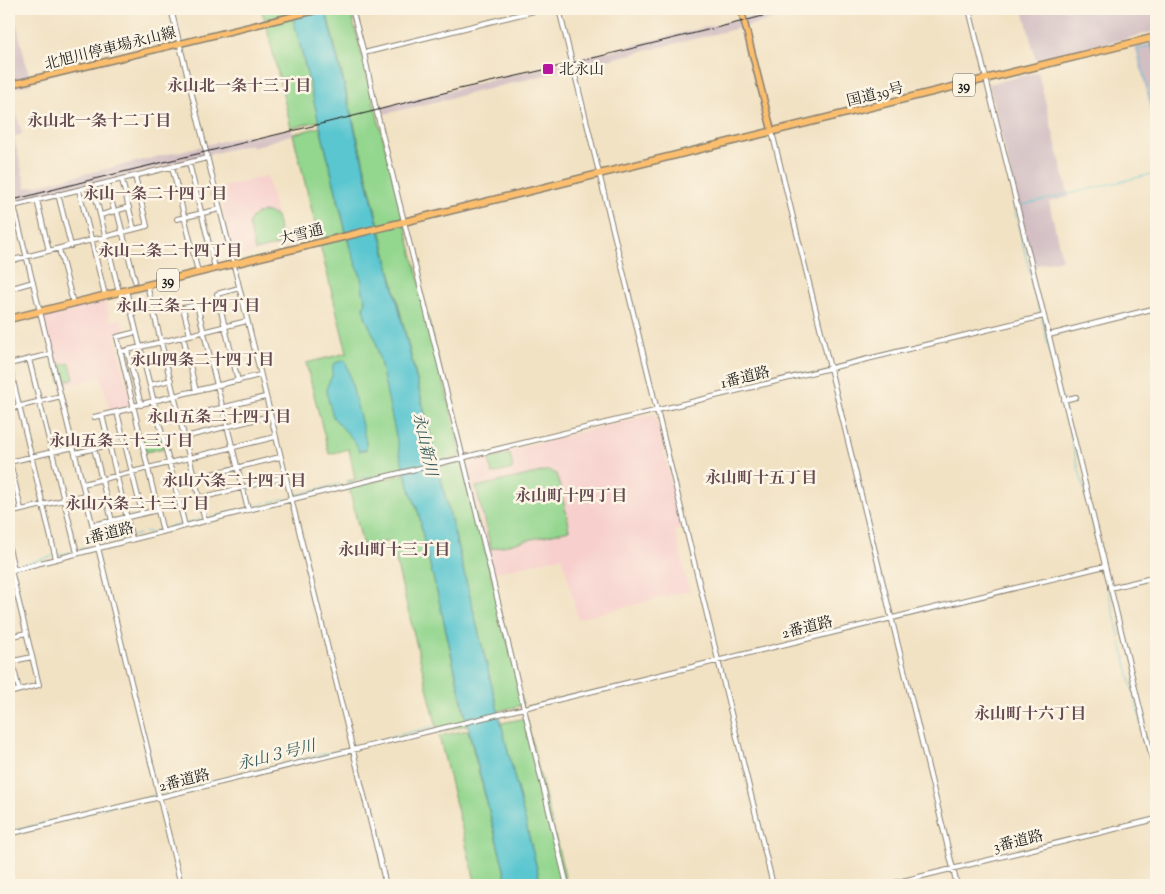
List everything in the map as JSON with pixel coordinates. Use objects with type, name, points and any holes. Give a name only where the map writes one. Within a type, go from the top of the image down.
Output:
[{"type":"highway","name":"国道39号","points":[[599,174],[1153,38]]},
{"type":"highway","name":"大雪通","points":[[9,319],[599,174]]},
{"type":"main road","name":"北旭川停車場永山線","points":[[9,85],[322,9]]},
{"type":"main road","points":[[741,9],[772,132]]},
{"type":"street","points":[[171,9],[386,885]]},
{"type":"street","points":[[352,9],[567,885]]},
{"type":"street","points":[[364,53],[542,9]]},
{"type":"street","points":[[559,9],[773,885]]},
{"type":"street","points":[[969,9],[1156,774]]},
{"type":"street","points":[[1153,38],[1156,62]]},
{"type":"street","points":[[772,132],[956,885]]},
{"type":"street","points":[[9,207],[207,158]]},
{"type":"street","points":[[189,163],[215,268]]},
{"type":"street","points":[[172,167],[198,272]]},
{"type":"street","points":[[9,261],[147,226],[135,176]]},
{"type":"street","points":[[9,179],[12,190],[9,191]]},
{"type":"street","points":[[122,180],[134,229]]},
{"type":"street","points":[[107,183],[135,281]]},
{"type":"street","points":[[93,186],[106,237],[136,332],[185,526]]},
{"type":"street","points":[[79,190],[105,295]]},
{"type":"street","points":[[58,194],[70,246]]},
{"type":"street","points":[[37,200],[50,251]]},
{"type":"street","points":[[14,206],[181,885]]},
{"type":"street","points":[[101,215],[129,207]]},
{"type":"street","points":[[177,219],[220,209]]},
{"type":"street","points":[[59,249],[73,303]]},
{"type":"street","points":[[9,289],[33,282]]},
{"type":"street","points":[[147,285],[205,521]]},
{"type":"street","points":[[238,381],[217,294],[239,288]]},
{"type":"street","points":[[190,335],[183,308],[197,305],[248,510]]},
{"type":"street","points":[[1048,335],[1156,308]]},
{"type":"street","name":"1番道路","points":[[11,570],[248,510],[1044,316]]},
{"type":"street","points":[[120,352],[247,321]]},
{"type":"street","points":[[136,332],[116,337],[163,532]]},
{"type":"street","points":[[182,336],[196,391]]},
{"type":"street","points":[[127,350],[141,405]]},
{"type":"street","points":[[51,354],[9,364],[56,559]]},
{"type":"street","points":[[29,359],[77,553]]},
{"type":"street","points":[[94,417],[260,375]]},
{"type":"street","points":[[150,385],[171,380]]},
{"type":"street","points":[[9,409],[61,396]]},
{"type":"street","points":[[180,418],[266,396]]},
{"type":"street","points":[[1064,400],[1076,397]]},
{"type":"street","points":[[117,412],[142,513]]},
{"type":"street","points":[[102,415],[132,539]]},
{"type":"street","points":[[185,437],[270,416]]},
{"type":"street","points":[[82,484],[275,437]]},
{"type":"street","points":[[75,452],[109,445]]},
{"type":"street","points":[[22,510],[9,461],[74,447]]},
{"type":"street","points":[[94,448],[112,521]]},
{"type":"street","points":[[195,478],[280,457]]},
{"type":"street","points":[[200,498],[285,477]]},
{"type":"street","points":[[9,513],[85,495]]},
{"type":"street","points":[[92,526],[158,510]]},
{"type":"street","points":[[9,548],[11,570],[39,685],[9,693]]},
{"type":"street","name":"2番道路","points":[[9,834],[1105,566]]},
{"type":"street","points":[[1110,588],[1156,577]]},
{"type":"street","points":[[9,637],[26,633]]},
{"type":"street","points":[[9,648],[10,662],[19,690]]},
{"type":"street","points":[[10,662],[32,657]]},
{"type":"street","name":"3番道路","points":[[886,885],[1156,819]]},
{"type":"shaded area","points":[[9,9],[13,9],[31,84],[10,89],[22,134],[14,137],[26,188],[248,135],[250,137],[291,128],[293,134],[252,148],[251,144],[9,205]]},
{"type":"shaded area","points":[[779,9],[817,9],[381,115],[379,108]]},
{"type":"shaded area","points":[[1023,9],[1156,9],[1156,31],[1036,61]]},
{"type":"shaded area","points":[[1156,42],[1156,129],[1135,47]]},
{"type":"shaded area","points":[[1038,72],[1069,197],[1049,202],[1062,259],[1033,266],[989,84]]},
{"type":"shaded area","points":[[267,176],[284,245],[237,257],[234,256],[218,188]]},
{"type":"shaded area","points":[[105,301],[111,321],[122,319],[125,333],[115,336],[132,406],[110,412],[101,377],[61,387],[43,316]]},
{"type":"shaded area","points":[[654,414],[682,528],[675,530],[689,591],[578,619],[562,557],[493,573],[467,461]]},
{"type":"green space","points":[[261,9],[291,9],[292,13],[265,20]]},
{"type":"green space","points":[[350,9],[404,220],[379,225],[326,10]]},
{"type":"green space","points":[[293,18],[319,121],[291,128],[266,24]]},
{"type":"green space","points":[[320,127],[346,233],[319,240],[293,134]]},
{"type":"green space","points":[[263,212],[276,216],[282,244],[255,251],[249,224],[254,215]]},
{"type":"green space","points":[[405,224],[462,456],[437,462],[380,229]]},
{"type":"green space","points":[[347,238],[361,277],[366,302],[363,307],[366,319],[375,338],[404,469],[348,483],[347,481],[355,479],[349,449],[329,454],[306,363],[347,353],[320,245]]},
{"type":"green space","points":[[70,363],[74,379],[60,382],[57,366]]},
{"type":"green space","points":[[160,430],[164,448],[146,452],[141,435]]},
{"type":"green space","points":[[510,454],[513,469],[492,474],[489,459]]},
{"type":"green space","points":[[463,460],[523,705],[498,711],[438,466]]},
{"type":"green space","points":[[550,470],[557,475],[569,530],[491,549],[476,487]]},
{"type":"green space","points":[[405,474],[419,514],[467,725],[438,732],[391,541],[363,546],[349,488]]},
{"type":"green space","points":[[526,718],[567,885],[541,885],[501,723]]},
{"type":"green space","points":[[468,730],[508,885],[476,885],[439,736]]},
{"type":"water","name":"永山新川","points":[[291,9],[325,9],[541,885],[508,885],[470,735],[419,514],[400,455],[375,338],[366,319],[363,307],[366,302],[361,277],[350,248]]},
{"type":"water","points":[[345,360],[366,442],[366,450],[359,451],[355,442],[333,417],[326,391],[332,376],[333,365]]},
{"type":"waterway","points":[[1151,46],[1138,50],[1156,125]]},
{"type":"waterway","points":[[1019,206],[1156,173]]},
{"type":"waterway","points":[[1015,207],[1021,235]]},
{"type":"waterway","points":[[1021,237],[1031,277]]},
{"type":"waterway","points":[[1031,279],[1040,313]]},
{"type":"waterway","points":[[1042,319],[1061,398]]},
{"type":"waterway","points":[[1062,401],[1088,504]]},
{"type":"waterway","points":[[347,483],[367,477]]},
{"type":"waterway","points":[[292,496],[340,484]]},
{"type":"waterway","points":[[279,500],[284,499]]},
{"type":"waterway","points":[[270,502],[276,501]]},
{"type":"waterway","points":[[261,504],[265,503]]},
{"type":"waterway","points":[[251,507],[258,505]]},
{"type":"waterway","points":[[240,510],[244,509]]},
{"type":"waterway","points":[[1090,510],[1101,563]]},
{"type":"waterway","points":[[225,514],[232,512]]},
{"type":"waterway","points":[[217,516],[222,514]]},
{"type":"waterway","points":[[209,518],[214,516]]},
{"type":"waterway","points":[[187,523],[200,520]]},
{"type":"waterway","points":[[165,528],[182,524]]},
{"type":"waterway","points":[[154,531],[159,530]]},
{"type":"waterway","points":[[145,532],[150,532]]},
{"type":"waterway","points":[[133,536],[139,534]]},
{"type":"waterway","points":[[115,540],[123,538]]},
{"type":"waterway","points":[[104,543],[111,541]]},
{"type":"waterway","points":[[79,550],[87,547]]},
{"type":"waterway","points":[[58,555],[74,551]]},
{"type":"waterway","points":[[15,565],[53,556]]},
{"type":"waterway","points":[[1103,569],[1120,638]]},
{"type":"waterway","points":[[1121,642],[1133,691]]},
{"type":"waterway","points":[[1134,694],[1156,785]]},
{"type":"waterway","name":"永山３号川","points":[[354,747],[435,726]]},
{"type":"waterway","name":"永山３号川","points":[[207,783],[349,748]]},
{"type":"waterway","name":"永山３号川","points":[[179,790],[202,784]]},
{"type":"waterway","name":"永山３号川","points":[[161,794],[174,791]]},
{"type":"waterway","name":"永山３号川","points":[[109,807],[156,795]]},
{"type":"waterway","name":"永山３号川","points":[[101,809],[106,808]]},
{"type":"waterway","name":"永山３号川","points":[[58,820],[97,810]]},
{"type":"waterway","name":"永山３号川","points":[[9,831],[56,820]]},
{"type":"waterway","points":[[1144,885],[1156,878]]},
{"type":"railway","points":[[9,201],[789,9]]},
{"type":"place","name":"北永山","points":[[548,69]]},
{"type":"district","name":"永山北一条十三丁目","points":[[239,85]]},
{"type":"district","name":"永山北一条十二丁目","points":[[99,120]]},
{"type":"district","name":"永山一条二十四丁目","points":[[155,193]]},
{"type":"district","name":"永山二条二十四丁目","points":[[170,250]]},
{"type":"district","name":"永山三条二十四丁目","points":[[188,305]]},
{"type":"district","name":"永山四条二十四丁目","points":[[202,359]]},
{"type":"district","name":"永山五条二十四丁目","points":[[219,416]]},
{"type":"district","name":"永山五条二十三丁目","points":[[121,440]]},
{"type":"district","name":"永山町十五丁目","points":[[761,477]]},
{"type":"district","name":"永山六条二十四丁目","points":[[234,480]]},
{"type":"district","name":"永山町十四丁目","points":[[571,495]]},
{"type":"district","name":"永山六条二十三丁目","points":[[137,503]]},
{"type":"district","name":"永山町十三丁目","points":[[394,549]]},
{"type":"district","name":"永山町十六丁目","points":[[1030,713]]}]
